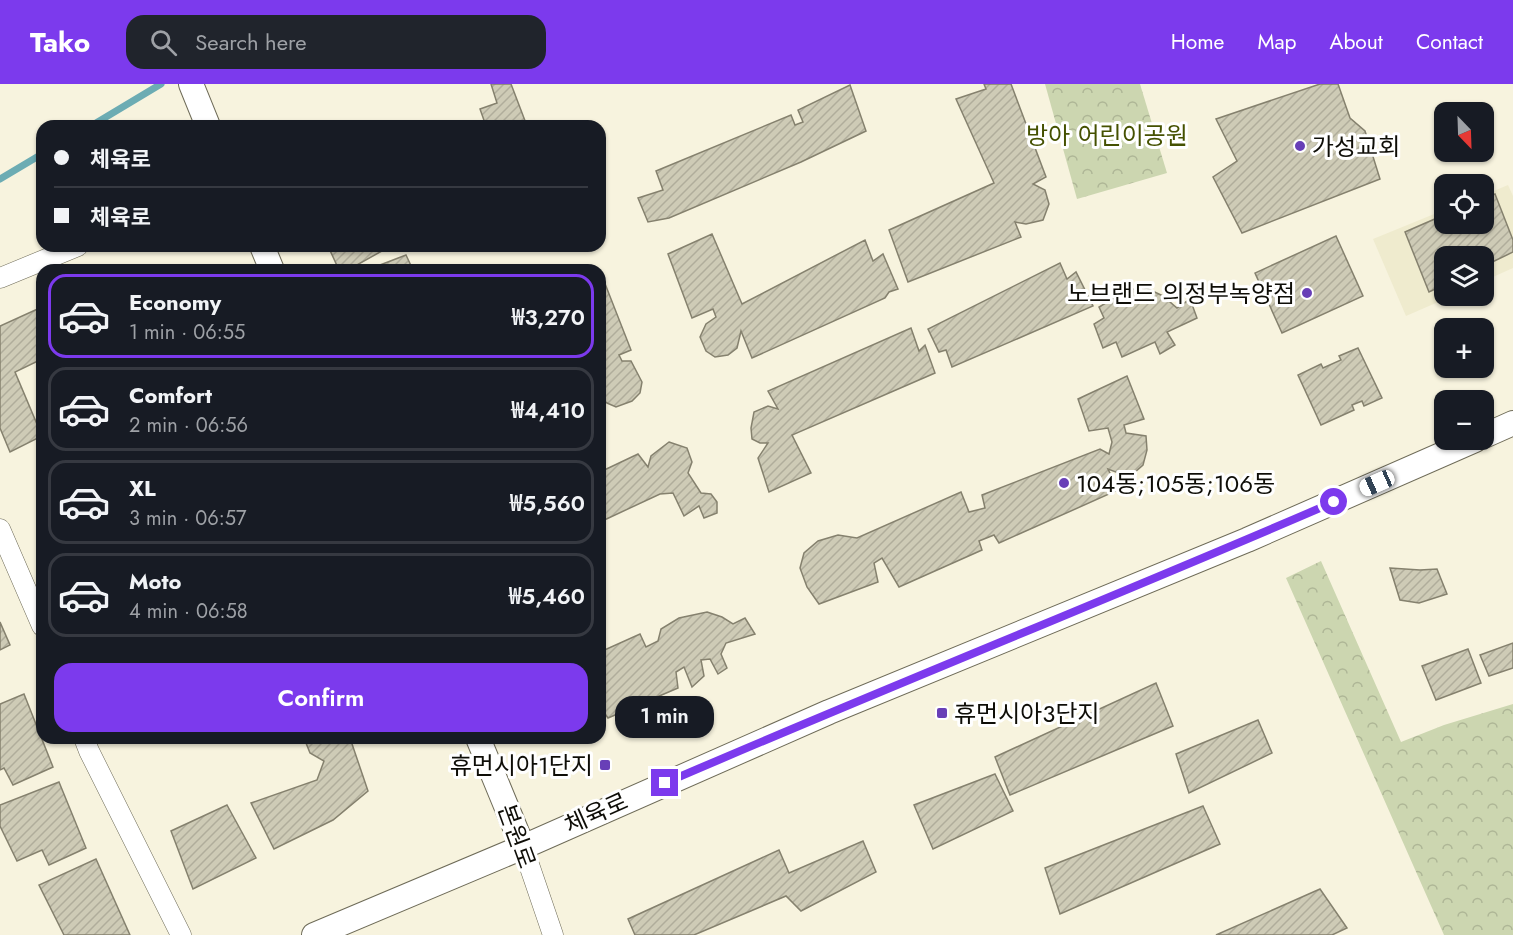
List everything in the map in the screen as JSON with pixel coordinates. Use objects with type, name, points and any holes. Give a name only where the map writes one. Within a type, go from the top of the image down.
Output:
[{"type":"street","points":[[191,84],[206,120]]},
{"type":"street","points":[[0,278],[63,252]]},
{"type":"street","points":[[1494,432],[1513,423]]},
{"type":"street","name":"체육로","points":[[314,935],[523,847],[829,712],[1247,540],[1452,450]]},
{"type":"street","points":[[0,530],[36,612]]},
{"type":"street","points":[[86,744],[181,935]]},
{"type":"street","name":"본원로","points":[[480,744],[523,847],[553,935]]},
{"type":"shaded area","points":[[1508,185],[1513,196],[1513,268],[1494,277],[1494,246],[1434,246],[1434,304],[1406,316],[1373,239],[1434,214],[1434,234],[1494,234],[1494,191]]},
{"type":"green space","name":"방아 어린이공원","points":[[1045,84],[1140,84],[1167,173],[1077,199]]},
{"type":"green space","points":[[1321,561],[1401,742],[1444,725],[1513,704],[1513,935],[1444,935],[1286,578]]},
{"type":"building","points":[[491,84],[511,84],[525,120],[484,120],[480,109],[497,103]]},
{"type":"building","points":[[984,84],[1011,84],[1046,177],[1033,184],[1045,190],[1049,204],[1043,220],[1026,224],[1015,222],[1021,237],[908,282],[889,230],[994,183],[956,99],[986,89]]},
{"type":"building","name":"가성교회","points":[[1320,84],[1338,84],[1350,118],[1365,131],[1380,179],[1242,233],[1213,177],[1237,161],[1216,119]]},
{"type":"building","points":[[850,85],[866,131],[801,162],[669,218],[648,222],[638,198],[663,190],[656,171],[791,115],[795,125],[803,122],[798,110]]},
{"type":"building","points":[[1494,194],[1513,240],[1513,252],[1494,261],[1494,246],[1434,246],[1434,290],[1429,292],[1405,232],[1434,219],[1434,234],[1494,234]]},
{"type":"building","points":[[712,234],[742,304],[865,240],[873,261],[883,254],[898,289],[889,292],[885,298],[752,358],[741,331],[737,348],[728,355],[715,357],[706,351],[700,337],[706,324],[716,317],[713,309],[692,318],[668,254]]},
{"type":"building","points":[[1336,236],[1363,296],[1282,333],[1255,273]]},
{"type":"building","points":[[331,252],[380,252],[359,264],[336,264]]},
{"type":"building","points":[[406,255],[410,264],[383,264]]},
{"type":"building","points":[[1060,263],[1067,279],[1076,272],[1093,306],[952,367],[946,350],[939,352],[928,329]]},
{"type":"building","points":[[606,286],[631,350],[619,355],[622,361],[631,361],[642,382],[640,393],[632,401],[616,407],[607,403]]},
{"type":"building","points":[[1142,286],[1163,296],[1177,308],[1190,299],[1197,318],[1167,332],[1175,345],[1160,354],[1155,342],[1122,357],[1116,342],[1103,348],[1094,324],[1104,318],[1099,307],[1121,294]]},
{"type":"building","points":[[36,310],[36,362],[15,372],[36,422],[36,439],[10,452],[0,428],[0,326]]},
{"type":"building","points":[[911,328],[919,351],[925,345],[935,373],[792,435],[811,473],[769,492],[758,458],[768,443],[760,443],[752,439],[751,428],[754,412],[768,406],[778,409],[768,391]]},
{"type":"building","points":[[1358,348],[1382,398],[1364,406],[1362,401],[1352,405],[1354,410],[1321,425],[1298,375],[1321,364],[1323,368],[1341,360],[1339,356]]},
{"type":"building","name":"104동;105동;106동","points":[[1127,376],[1144,419],[1124,425],[1126,433],[1146,436],[1147,450],[1143,465],[1135,472],[1124,475],[1108,469],[1118,490],[999,543],[994,535],[979,541],[982,550],[899,587],[882,558],[874,563],[878,582],[819,604],[807,587],[800,568],[804,553],[818,541],[838,535],[857,538],[961,492],[969,512],[985,508],[982,495],[1100,449],[1109,454],[1112,442],[1108,428],[1089,431],[1078,399]]},
{"type":"building","points":[[669,442],[687,448],[692,462],[688,473],[701,493],[711,494],[717,502],[717,513],[704,518],[699,506],[684,516],[673,493],[660,494],[606,519],[606,469],[638,454],[648,467],[651,456]]},
{"type":"building","points":[[1390,568],[1437,569],[1447,594],[1419,603],[1400,600]]},
{"type":"building","points":[[707,612],[733,624],[745,618],[755,634],[726,643],[721,654],[727,668],[718,674],[710,659],[701,660],[704,676],[692,687],[684,667],[676,672],[678,688],[608,718],[606,715],[606,649],[640,634],[646,647],[658,641],[661,629],[679,618]]},
{"type":"building","points":[[0,622],[10,645],[0,650]]},
{"type":"building","points":[[1513,643],[1513,668],[1489,676],[1480,655]]},
{"type":"building","points":[[1468,649],[1481,683],[1436,700],[1422,666]]},
{"type":"building","points":[[1156,683],[1173,726],[1010,795],[995,757]]},
{"type":"building","points":[[24,694],[36,724],[36,744],[44,744],[53,767],[13,785],[4,768],[0,770],[0,704]]},
{"type":"building","points":[[1258,720],[1272,753],[1189,793],[1176,754]]},
{"type":"building","points":[[306,744],[352,744],[368,791],[333,820],[274,849],[251,803],[317,780],[324,761],[310,753]]},
{"type":"building","points":[[995,774],[1013,811],[933,849],[914,805]]},
{"type":"building","points":[[59,782],[86,848],[49,865],[42,850],[17,861],[0,826],[0,805]]},
{"type":"building","points":[[227,805],[256,858],[193,889],[171,831]]},
{"type":"building","points":[[1203,806],[1220,844],[1060,914],[1045,868]]},
{"type":"building","points":[[863,841],[876,872],[801,911],[786,896],[694,935],[635,935],[628,919],[779,850],[789,873]]},
{"type":"building","points":[[96,859],[130,935],[64,935],[39,885]]},
{"type":"building","points":[[1320,889],[1347,928],[1332,935],[1216,935]]},
{"type":"waterway","points":[[101,120],[161,84]]},
{"type":"waterway","points":[[0,179],[36,158]]},
{"type":"place","name":"가성교회","points":[[1300,146]]},
{"type":"place","name":"노브랜드 의정부녹양점","points":[[1307,293]]},
{"type":"place","name":"104동;105동;106동","points":[[1064,483]]},
{"type":"place","name":"휴먼시아3단지","points":[[942,713]]},
{"type":"place","name":"휴먼시아1단지","points":[[605,765]]},
{"type":"route","points":[[665,783],[829,712],[1334,502]]}]
